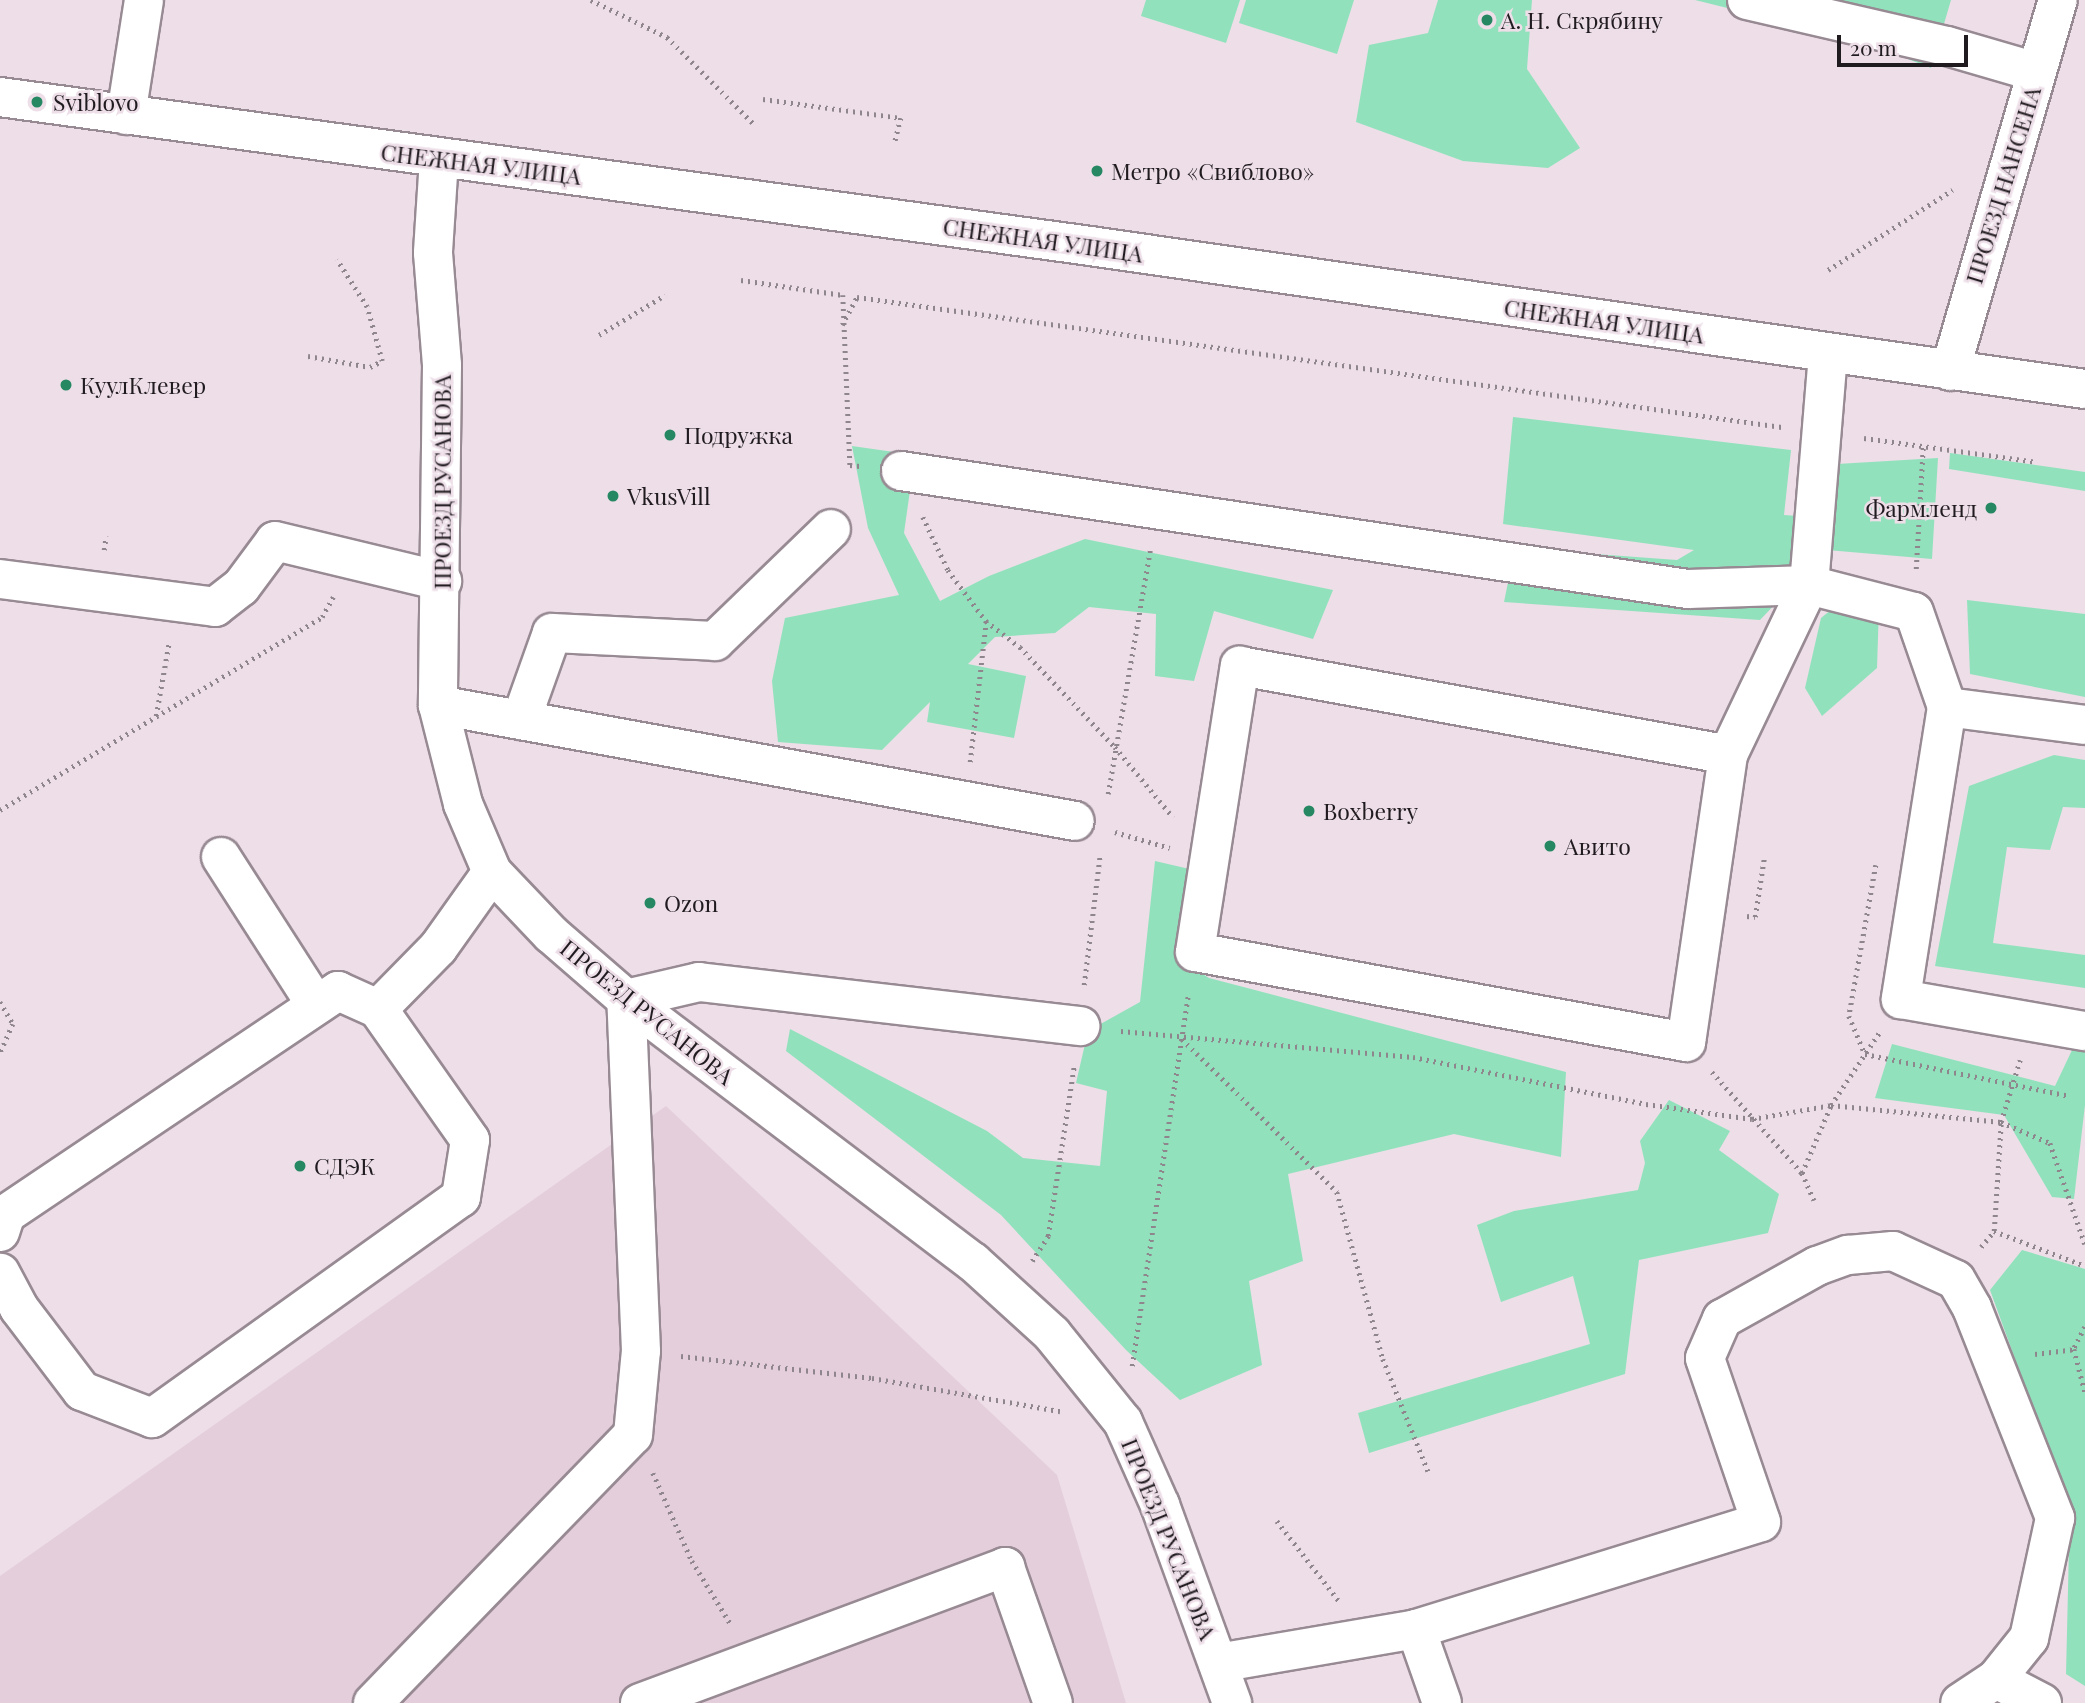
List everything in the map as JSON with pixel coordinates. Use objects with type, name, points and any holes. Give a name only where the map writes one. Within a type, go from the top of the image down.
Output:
[{"type":"street","points":[[126,115],[144,0]]},
{"type":"street","points":[[1746,0],[1947,46],[2036,72]]},
{"type":"street","name":"ПРОЕЗД НАНСЕНА","points":[[1950,371],[2058,0]]},
{"type":"street","name":"СНЕЖНАЯ УЛИЦА","points":[[0,97],[1076,244],[2085,389]]},
{"type":"street","name":"ПРОЕЗД РУСАНОВА","points":[[439,159],[432,253],[442,365],[442,581],[438,705],[463,804],[492,872],[551,934],[626,999],[973,1262],[1052,1334],[1123,1422],[1160,1505],[1232,1703]]},
{"type":"street","points":[[1728,755],[1240,666],[1195,952],[1686,1042],[1728,755],[1809,585],[1824,432],[1828,354]]},
{"type":"street","points":[[901,471],[1688,589],[1809,585],[1914,612],[1947,707],[1901,999],[2085,1031]]},
{"type":"street","points":[[521,720],[552,633],[715,641],[831,529]]},
{"type":"street","points":[[0,579],[215,607],[241,587],[275,541],[357,558],[442,581]]},
{"type":"street","points":[[438,705],[1089,825]]},
{"type":"street","points":[[1947,707],[2085,725]]},
{"type":"street","points":[[220,857],[316,1005]]},
{"type":"street","points":[[378,1009],[438,948],[492,872]]},
{"type":"street","points":[[373,1703],[633,1435],[641,1351],[626,999],[699,982],[1080,1026]]},
{"type":"street","points":[[0,1232],[6,1214],[338,991],[378,1009],[470,1140],[461,1197],[152,1418],[82,1391],[19,1308],[0,1273]]},
{"type":"street","points":[[1218,1663],[1416,1629],[1761,1522],[1705,1358],[1722,1320],[1817,1266],[1848,1255],[1893,1251],[1956,1280],[1972,1308],[2055,1518],[2029,1637],[1996,1679],[1960,1703]]},
{"type":"street","points":[[640,1703],[1005,1567],[1053,1703]]},
{"type":"street","points":[[1416,1629],[1443,1703]]},
{"type":"street","points":[[1996,1679],[2042,1703]]},
{"type":"path","points":[[592,0],[667,37],[753,123]]},
{"type":"path","points":[[763,99],[901,118],[895,142]]},
{"type":"path","points":[[1828,270],[1952,190]]},
{"type":"path","points":[[308,356],[370,367],[382,361],[367,307],[337,260]]},
{"type":"path","points":[[741,280],[843,295],[842,326],[850,465],[901,471],[947,570],[986,621],[1020,647],[1115,747],[1208,859]]},
{"type":"path","points":[[598,335],[666,295]]},
{"type":"path","points":[[842,326],[857,297],[2036,462]]},
{"type":"path","points":[[1914,612],[1923,447]]},
{"type":"path","points":[[1010,1296],[1048,1236],[1080,1026],[1089,825],[1115,747],[1158,509]]},
{"type":"path","points":[[0,810],[321,617],[357,558]]},
{"type":"path","points":[[155,717],[176,602]]},
{"type":"path","points":[[964,801],[986,621]]},
{"type":"path","points":[[1089,825],[1208,859]]},
{"type":"path","points":[[641,1351],[872,1378],[1123,1422],[1195,952]]},
{"type":"path","points":[[1802,1173],[1832,1105],[1901,999]]},
{"type":"path","points":[[0,1002],[13,1024],[0,1053]]},
{"type":"path","points":[[1956,1280],[1994,1231],[2001,1122],[2029,1023]]},
{"type":"path","points":[[1080,1026],[1181,1038],[1413,1057],[1646,1104],[1752,1119],[1832,1105],[2001,1122],[2050,1143],[2085,1244]]},
{"type":"path","points":[[1181,1038],[1337,1192],[1383,1359],[1428,1472]]},
{"type":"path","points":[[1686,1042],[1802,1173],[1814,1200]]},
{"type":"path","points":[[1994,1231],[2085,1266]]},
{"type":"path","points":[[2085,1327],[2074,1349],[2085,1392]]},
{"type":"path","points":[[633,1435],[692,1561],[753,1661]]},
{"type":"path","points":[[1277,1521],[1369,1639]]},
{"type":"shaded area","points":[[666,1106],[1057,1475],[1126,1703],[0,1703],[0,1576]]},
{"type":"green space","points":[[1146,0],[1240,0],[1226,43],[1141,16]]},
{"type":"green space","points":[[1246,0],[1354,0],[1337,54],[1239,23]]},
{"type":"green space","points":[[1438,0],[1532,0],[1527,69],[1580,148],[1548,168],[1463,161],[1356,122],[1369,45],[1428,33]]},
{"type":"green space","points":[[1695,0],[1951,0],[1931,68],[1864,42]]},
{"type":"green space","points":[[1513,417],[1791,450],[1784,515],[1827,518],[1837,464],[1938,458],[1932,559],[1827,550],[1760,620],[1504,602],[1515,548],[1677,560],[1694,550],[1503,524]]},
{"type":"green space","points":[[852,446],[915,455],[904,533],[940,601],[989,576],[1085,539],[1333,590],[1313,639],[1214,611],[1194,681],[1155,676],[1156,614],[1089,607],[1055,633],[995,637],[968,664],[1026,676],[1014,738],[927,722],[930,702],[882,750],[778,742],[772,681],[785,618],[899,595],[868,528]]},
{"type":"green space","points":[[1950,453],[2085,472],[2085,491],[1949,469]]},
{"type":"green space","points":[[1967,600],[2085,614],[2085,697],[1970,674]]},
{"type":"green space","points":[[1842,601],[1879,607],[1877,668],[1822,716],[1805,688],[1821,618]]},
{"type":"green space","points":[[2054,755],[2085,760],[2085,808],[2063,807],[2050,850],[2007,847],[1993,943],[2085,955],[2085,988],[1935,966],[1969,786]]},
{"type":"green space","points":[[1155,861],[1198,871],[1185,963],[1209,978],[1566,1072],[1561,1157],[1454,1134],[1288,1174],[1303,1261],[1249,1281],[1262,1365],[1180,1400],[1126,1350],[1001,1215],[786,1051],[790,1029],[987,1131],[1023,1158],[1100,1166],[1107,1091],[1076,1083],[1088,1031],[1140,1002]]},
{"type":"green space","points":[[1892,1044],[2055,1086],[2073,1048],[2085,1049],[2085,1105],[2074,1199],[2052,1197],[2004,1115],[1875,1098]]},
{"type":"green space","points":[[1669,1100],[1730,1131],[1719,1150],[1779,1194],[1768,1233],[1639,1260],[1625,1374],[1369,1453],[1358,1413],[1590,1344],[1573,1276],[1501,1302],[1477,1225],[1514,1211],[1638,1190],[1645,1163],[1640,1141]]},
{"type":"green space","points":[[2022,1250],[2085,1269],[2085,1686],[2066,1674],[2069,1547],[2051,1458],[1990,1290]]},
{"type":"place","name":"А. Н. Скрябину","points":[[1487,20]]},
{"type":"place","name":"Sviblovo","points":[[37,102]]},
{"type":"place","name":"Метро «Свиблово»","points":[[1097,171]]},
{"type":"place","name":"КуулКлевер","points":[[66,385]]},
{"type":"place","name":"Подружка","points":[[670,435]]},
{"type":"place","name":"VkusVill","points":[[613,496]]},
{"type":"place","name":"Фармленд","points":[[1991,508]]},
{"type":"place","name":"Boxberry","points":[[1309,811]]},
{"type":"place","name":"Авито","points":[[1550,846]]},
{"type":"place","name":"Ozon","points":[[650,903]]},
{"type":"place","name":"СДЭК","points":[[300,1166]]}]
